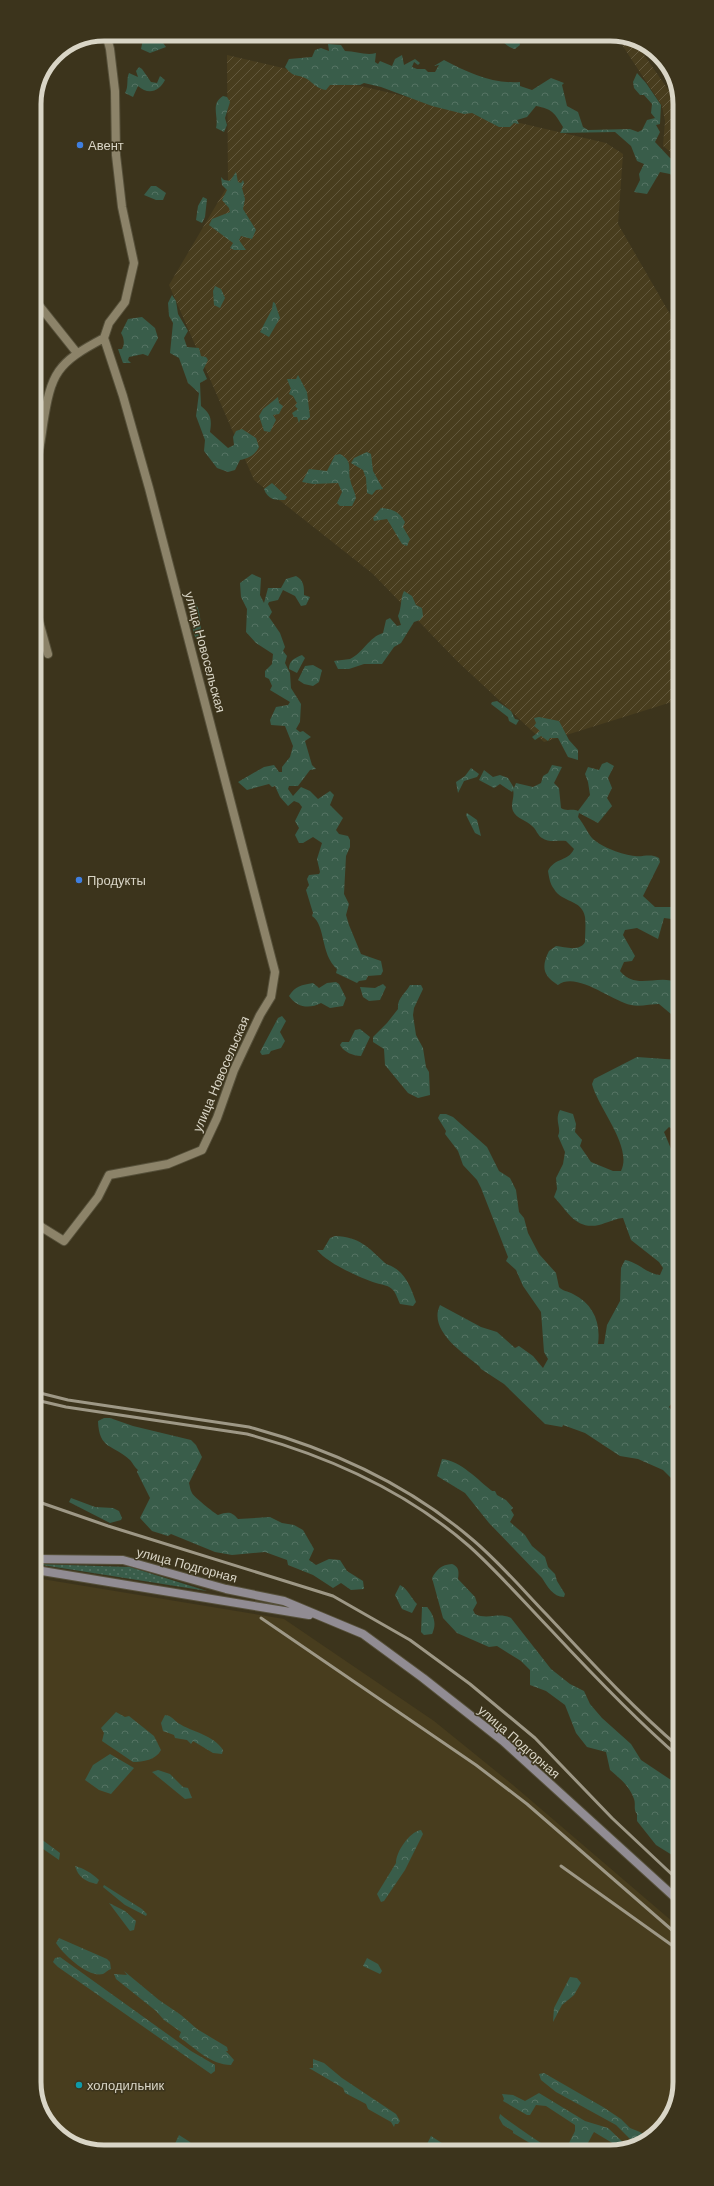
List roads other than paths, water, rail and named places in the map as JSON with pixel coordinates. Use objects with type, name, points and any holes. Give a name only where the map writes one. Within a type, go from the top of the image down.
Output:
[{"type":"main road","name":"улица Подгорная","points":[[41,1559],[123,1560],[226,1589],[284,1601],[363,1634],[423,1678],[503,1741],[673,1896]]},
{"type":"main road","name":"улица Подгорная","points":[[41,1571],[328,1619]]},
{"type":"street","points":[[41,441],[48,394],[54,375],[77,353],[104,338],[110,323],[125,302],[134,263],[122,207],[116,155],[115,91],[108,41]]},
{"type":"street","points":[[41,308],[77,353]]},
{"type":"street","name":"улица Новосельская","points":[[41,1227],[64,1241],[98,1197],[109,1175],[168,1164],[202,1150],[217,1118],[234,1070],[260,1015],[271,997],[275,972],[151,496],[123,396],[104,338]]},
{"type":"street","points":[[41,629],[48,654]]},
{"type":"railway","points":[[41,1393],[68,1400],[249,1427],[309,1446],[339,1458],[395,1485],[448,1520],[493,1558],[612,1683],[673,1742]]},
{"type":"railway","points":[[41,1401],[66,1407],[247,1434],[336,1464],[392,1492],[419,1508],[444,1526],[480,1556],[614,1696],[673,1752]]},
{"type":"railway","points":[[41,1503],[108,1526],[333,1596],[410,1640],[470,1684],[535,1738],[612,1818],[673,1875]]},
{"type":"railway","points":[[261,1618],[476,1765],[527,1804],[673,1931]]},
{"type":"railway","points":[[561,1866],[673,1946]]},
{"type":"place","name":"Авент","points":[[80,145]]},
{"type":"place","name":"Продукты","points":[[79,880]]},
{"type":"place","name":"холодильник","points":[[79,2085]]}]
